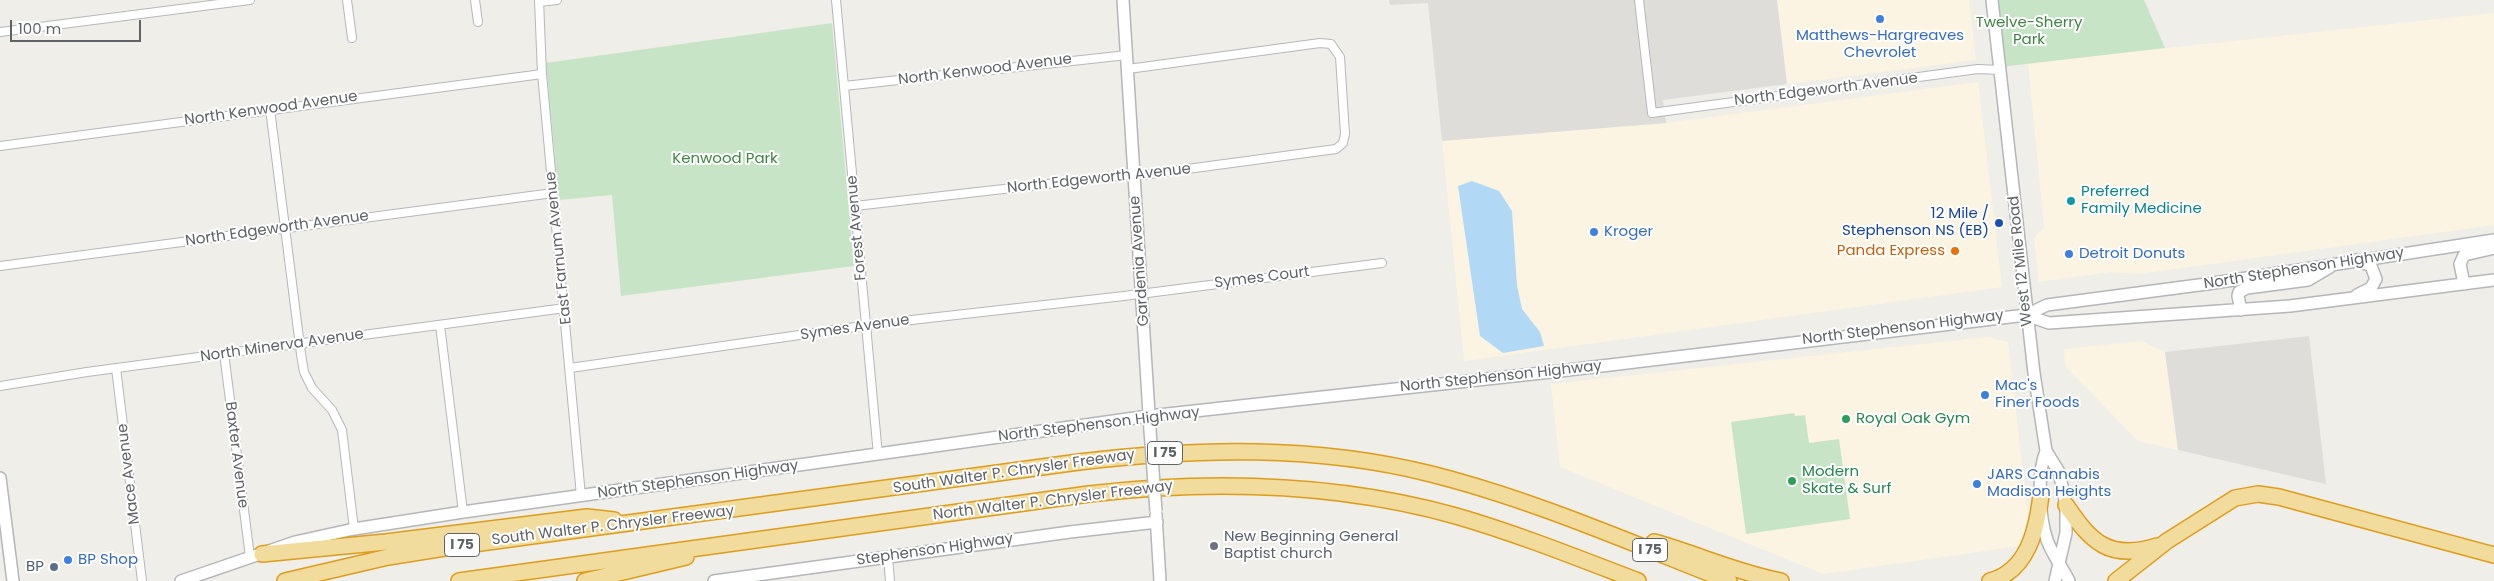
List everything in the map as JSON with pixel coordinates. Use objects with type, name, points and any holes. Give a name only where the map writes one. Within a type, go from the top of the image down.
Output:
[{"type":"highway","name":"South Walter P. Chrysler Freeway","points":[[286,581],[415,552],[641,523],[1079,462],[1150,454],[1204,451],[1289,454],[1380,464],[1430,474],[1483,488],[1572,518],[1729,581]]},
{"type":"highway","name":"North Walter P. Chrysler Freeway","points":[[459,581],[1089,494],[1180,486],[1234,486],[1339,493],[1429,510],[1488,526],[1638,581]]},
{"type":"highway","points":[[2116,581],[2167,541],[2235,498],[2258,494],[2279,497],[2494,555]]},
{"type":"highway","points":[[1990,581],[2008,572],[2024,556],[2031,544],[2039,516],[2041,495]]},
{"type":"highway","points":[[2066,505],[2084,532],[2106,548],[2135,551],[2154,547],[2167,541]]},
{"type":"highway","points":[[256,556],[587,517],[641,523]]},
{"type":"highway","points":[[1572,518],[1696,554],[1757,576],[1781,581]]},
{"type":"highway","points":[[585,581],[669,562],[733,543]]},
{"type":"highway","points":[[1560,551],[1610,581]]},
{"type":"main road","name":"Gardenia Avenue","points":[[1123,0],[1160,581]]},
{"type":"main road","name":"West 12 Mile Road","points":[[1992,0],[2026,314],[2046,451],[2059,472],[2066,505],[2066,533],[2055,581]]},
{"type":"main road","name":"North Stephenson Highway","points":[[181,581],[295,542],[354,529],[463,512],[1149,416],[1560,371],[2026,314],[2047,305],[2214,283],[2494,240]]},
{"type":"main road","points":[[2464,284],[2460,264],[2464,255],[2494,248]]},
{"type":"main road","points":[[2349,299],[2371,288],[2376,279],[2371,266],[2356,260]]},
{"type":"main road","points":[[2241,310],[2239,292],[2247,288],[2308,280],[2338,263]]},
{"type":"main road","name":"North Stephenson Highway","points":[[2026,314],[2049,324],[2241,310],[2349,299],[2494,280]]},
{"type":"main road","name":"West 12 Mile Road","points":[[2046,451],[2040,472],[2044,530],[2051,550],[2069,581]]},
{"type":"main road","points":[[0,478],[2,519],[13,581]]},
{"type":"main road","name":"Stephenson Highway","points":[[714,581],[1156,517]]},
{"type":"street","points":[[0,32],[250,0]]},
{"type":"street","points":[[347,0],[352,38]]},
{"type":"street","points":[[475,0],[478,22]]},
{"type":"street","points":[[539,1],[557,0]]},
{"type":"street","name":"Forest Avenue","points":[[836,0],[878,455]]},
{"type":"street","name":"North Edgeworth Avenue","points":[[1639,0],[1652,112],[1978,69],[2000,70]]},
{"type":"street","name":"East Farnum Avenue","points":[[539,1],[542,74],[581,496]]},
{"type":"street","name":"North Edgeworth Avenue","points":[[855,206],[1134,175],[1326,151],[1341,146],[1345,134],[1340,57],[1331,44],[1320,43],[1128,69]]},
{"type":"street","name":"North Kenwood Avenue","points":[[844,86],[1127,55]]},
{"type":"street","name":"North Kenwood Avenue","points":[[0,146],[542,74]]},
{"type":"street","points":[[270,109],[304,372],[312,388],[332,410],[342,430],[354,529]]},
{"type":"street","name":"North Edgeworth Avenue","points":[[0,266],[553,193]]},
{"type":"street","name":"Symes Court","points":[[1142,293],[1382,263]]},
{"type":"street","name":"Symes Avenue","points":[[570,368],[866,326],[1142,293]]},
{"type":"street","name":"North Minerva Avenue","points":[[0,386],[116,368],[565,308]]},
{"type":"street","points":[[440,324],[463,512]]},
{"type":"street","name":"Baxter Avenue","points":[[224,354],[256,556]]},
{"type":"street","name":"Mace Avenue","points":[[116,368],[142,581]]},
{"type":"street","points":[[888,557],[890,581]]},
{"type":"shaded area","points":[[1389,0],[1777,0],[1787,84],[1663,100],[1666,123],[1442,141],[1428,3],[1390,5]]},
{"type":"shaded area","points":[[1777,0],[1969,0],[1976,60],[1787,84]]},
{"type":"shaded area","points":[[2494,13],[2494,225],[2139,274],[2111,272],[2039,282],[2034,238],[2044,227],[2028,63]]},
{"type":"shaded area","points":[[1978,82],[2002,287],[1464,361],[1442,141],[1666,123]]},
{"type":"shaded area","points":[[2309,336],[2326,484],[2178,450],[2165,352]]},
{"type":"shaded area","points":[[1988,337],[2008,342],[2028,516],[2020,546],[1823,574],[1560,467],[1551,384]]},
{"type":"shaded area","points":[[2141,341],[2165,352],[2178,450],[2138,441],[2065,366],[2064,349]]},
{"type":"green space","name":"Twelve-Sherry Park","points":[[1993,0],[2144,0],[2165,48],[2000,67]]},
{"type":"green space","name":"Kenwood Park","points":[[832,23],[854,266],[621,296],[612,195],[559,200],[546,63]]},
{"type":"green space","name":"Modern Skate & Surf","points":[[1794,413],[1795,416],[1805,415],[1809,443],[1839,439],[1850,519],[1746,534],[1731,422]]},
{"type":"water","points":[[1472,181],[1499,191],[1512,211],[1517,286],[1522,309],[1540,332],[1544,346],[1503,353],[1480,336],[1458,186]]},
{"type":"place","name":"Matthews-Hargreaves Chevrolet","points":[[1880,19]]},
{"type":"place","name":"Preferred Family Medicine","points":[[2071,201]]},
{"type":"place","name":"12 Mile / Stephenson NS (EB)","points":[[1999,223]]},
{"type":"place","name":"Kroger","points":[[1594,232]]},
{"type":"place","name":"Panda Express","points":[[1955,251]]},
{"type":"place","name":"Detroit Donuts","points":[[2069,254]]},
{"type":"place","name":"Mac's Finer Foods","points":[[1985,395]]},
{"type":"place","name":"Royal Oak Gym","points":[[1846,419]]},
{"type":"place","name":"Modern Skate & Surf","points":[[1792,481]]},
{"type":"place","name":"JARS Cannabis Madison Heights","points":[[1977,484]]},
{"type":"place","name":"New Beginning General Baptist church","points":[[1214,546]]},
{"type":"place","name":"BP Shop","points":[[68,560]]},
{"type":"place","name":"BP","points":[[54,567]]}]
